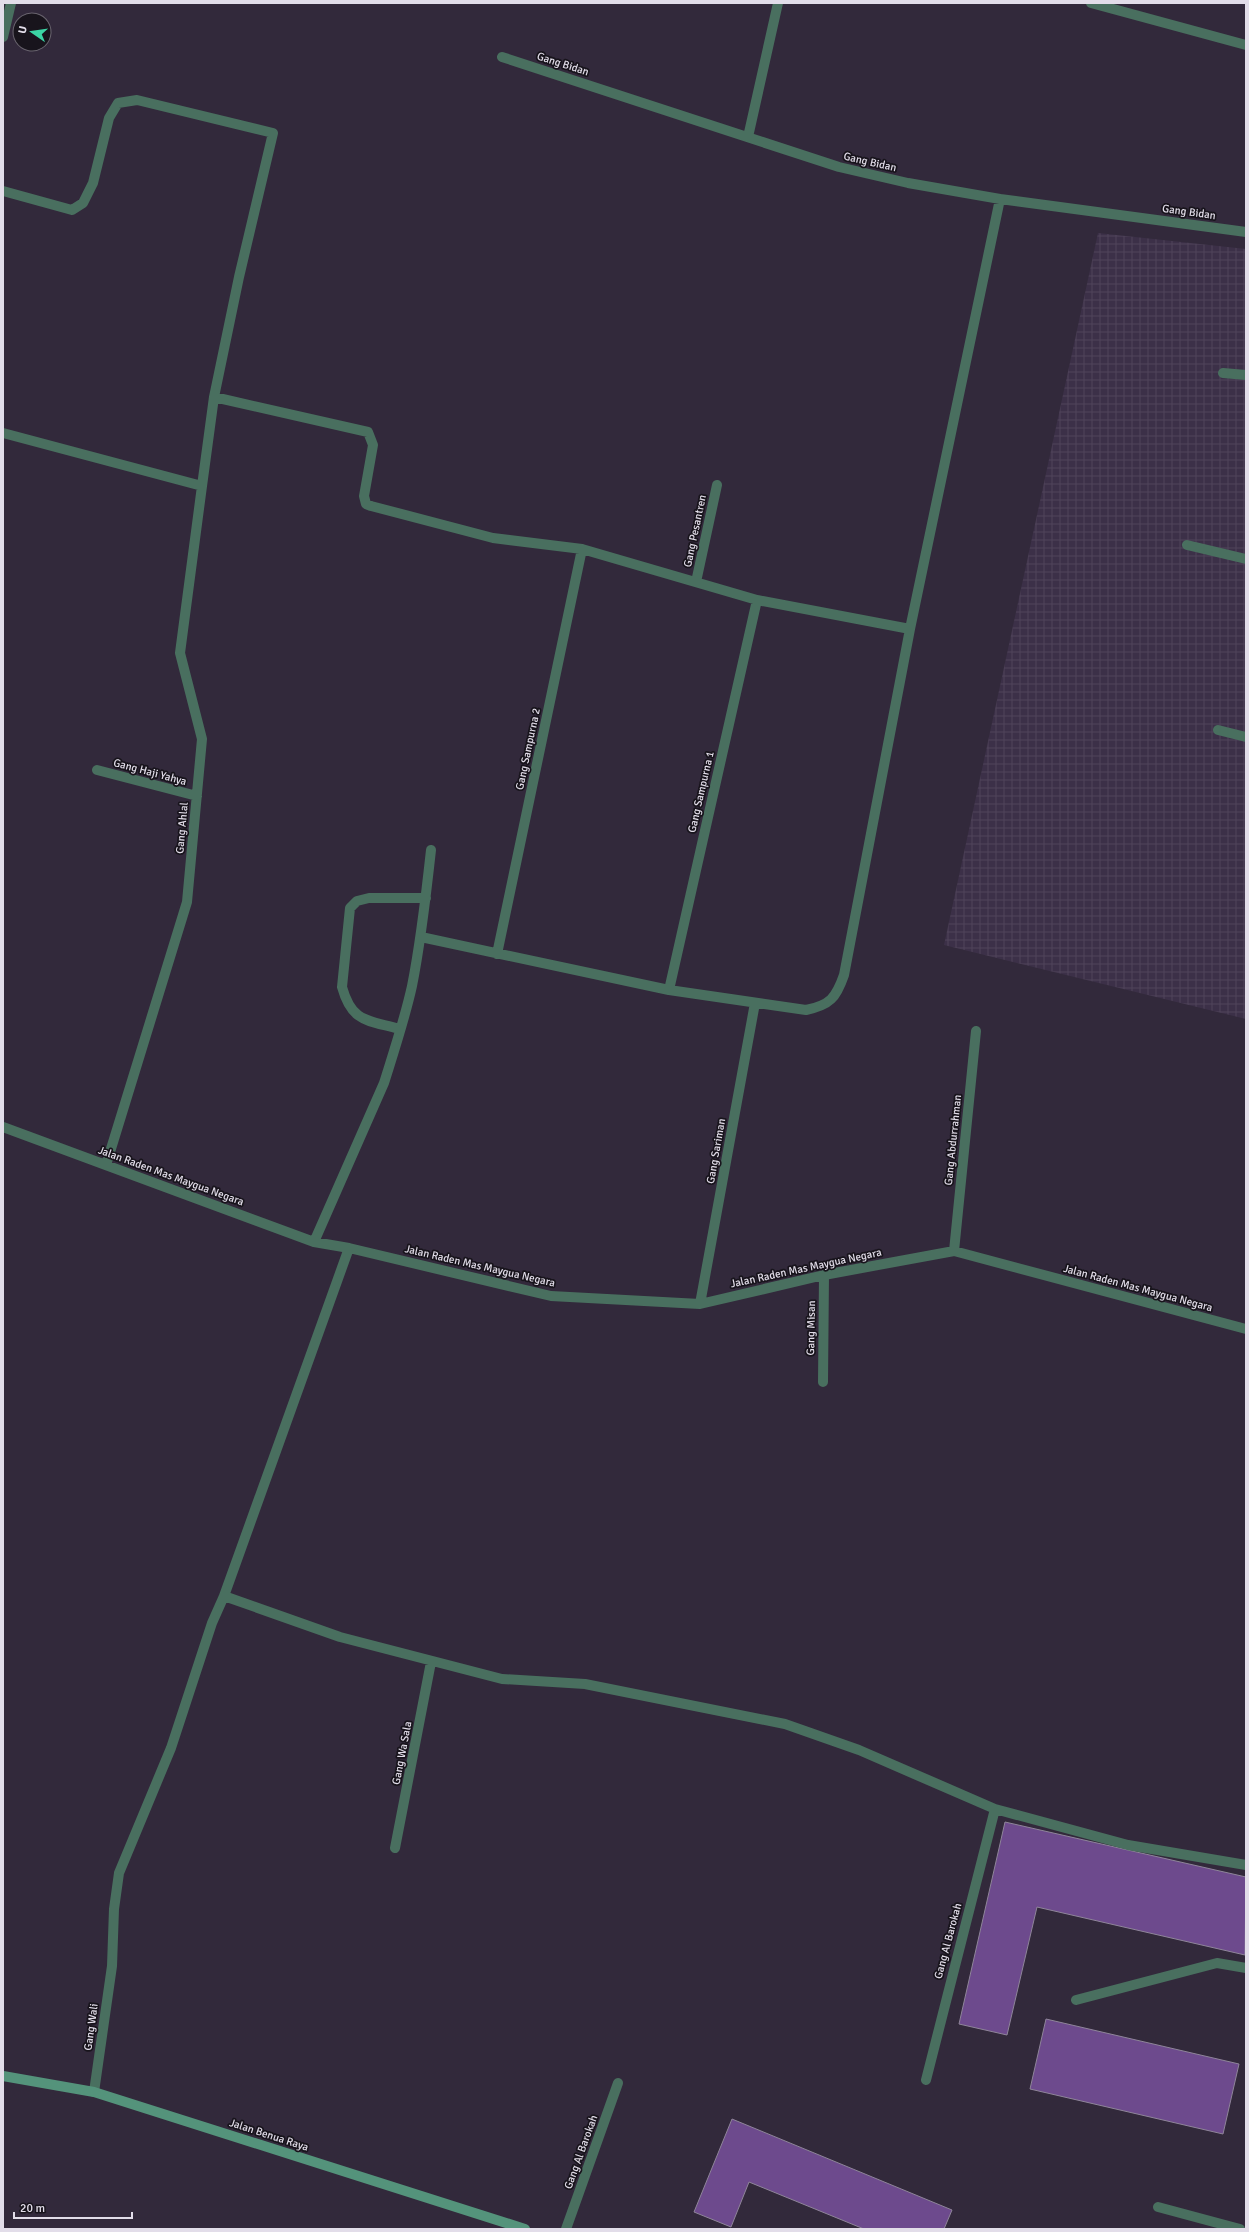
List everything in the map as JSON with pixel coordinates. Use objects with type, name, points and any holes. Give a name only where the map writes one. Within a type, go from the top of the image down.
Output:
[{"type":"street","points":[[3,37],[11,3]]},
{"type":"street","points":[[748,137],[778,3]]},
{"type":"street","points":[[1091,3],[1246,45]]},
{"type":"street","name":"Gang Bidan","points":[[502,56],[839,167],[908,183],[1000,199],[1246,232]]},
{"type":"street","name":"Gang Ahlal","points":[[3,191],[72,210],[83,203],[93,183],[109,118],[118,103],[137,100],[273,132],[239,277],[214,397],[180,653],[202,739],[187,902],[106,1165]]},
{"type":"street","points":[[420,937],[670,990],[806,1010],[822,1007],[839,989],[846,968],[910,629],[1000,199]]},
{"type":"street","points":[[1223,373],[1246,375]]},
{"type":"street","points":[[214,397],[368,432],[373,445],[364,496],[366,504],[370,506],[493,538],[582,549],[757,600],[910,629]]},
{"type":"street","points":[[3,433],[202,486]]},
{"type":"street","name":"Gang Pesantren","points":[[696,582],[717,485]]},
{"type":"street","points":[[1187,545],[1246,559]]},
{"type":"street","name":"Gang Sampurna 2","points":[[497,954],[582,549]]},
{"type":"street","name":"Gang Sampurna 1","points":[[670,990],[757,600]]},
{"type":"street","points":[[1218,730],[1246,737]]},
{"type":"street","name":"Gang Haji Yahya","points":[[97,770],[197,796]]},
{"type":"street","points":[[314,1242],[384,1083],[412,988],[426,898],[431,850]]},
{"type":"street","points":[[399,1029],[359,1017],[348,1006],[342,987],[350,908],[357,901],[369,898],[426,898]]},
{"type":"street","name":"Gang Sariman","points":[[700,1304],[755,1003]]},
{"type":"street","name":"Gang Abdurrahman","points":[[954,1251],[976,1031]]},
{"type":"street","name":"Jalan Raden Mas Maygua Negara","points":[[3,1126],[314,1242],[349,1248],[551,1296],[700,1304],[824,1275],[954,1251],[1246,1329]]},
{"type":"street","name":"Gang Wali","points":[[94,2092],[112,1966],[114,1909],[119,1872],[171,1748],[212,1623],[224,1596],[349,1248]]},
{"type":"street","name":"Gang Misan","points":[[823,1382],[824,1275]]},
{"type":"street","points":[[224,1596],[340,1637],[431,1662],[502,1679],[585,1684],[785,1724],[859,1750],[995,1809],[1128,1845],[1246,1865]]},
{"type":"street","name":"Gang Wa Sala","points":[[395,1848],[431,1662]]},
{"type":"street","name":"Gang Al Barokah","points":[[926,2080],[995,1809]]},
{"type":"street","points":[[1076,2000],[1217,1963],[1246,1968]]},
{"type":"street","name":"Jalan Benua Raya","points":[[3,2076],[94,2092],[525,2229]]},
{"type":"street","name":"Gang Al Barokah","points":[[566,2229],[618,2082]]},
{"type":"street","points":[[1158,2207],[1240,2229]]},
{"type":"shaded area","points":[[1098,233],[1246,249],[1246,1019],[944,945]]},
{"type":"building","points":[[1005,1822],[1246,1877],[1245,1955],[1037,1907],[1007,2035],[959,2024]]},
{"type":"building","points":[[1046,2019],[1239,2064],[1223,2134],[1030,2089]]},
{"type":"building","points":[[732,2119],[952,2210],[944,2229],[864,2229],[749,2182],[731,2227],[694,2212]]}]
